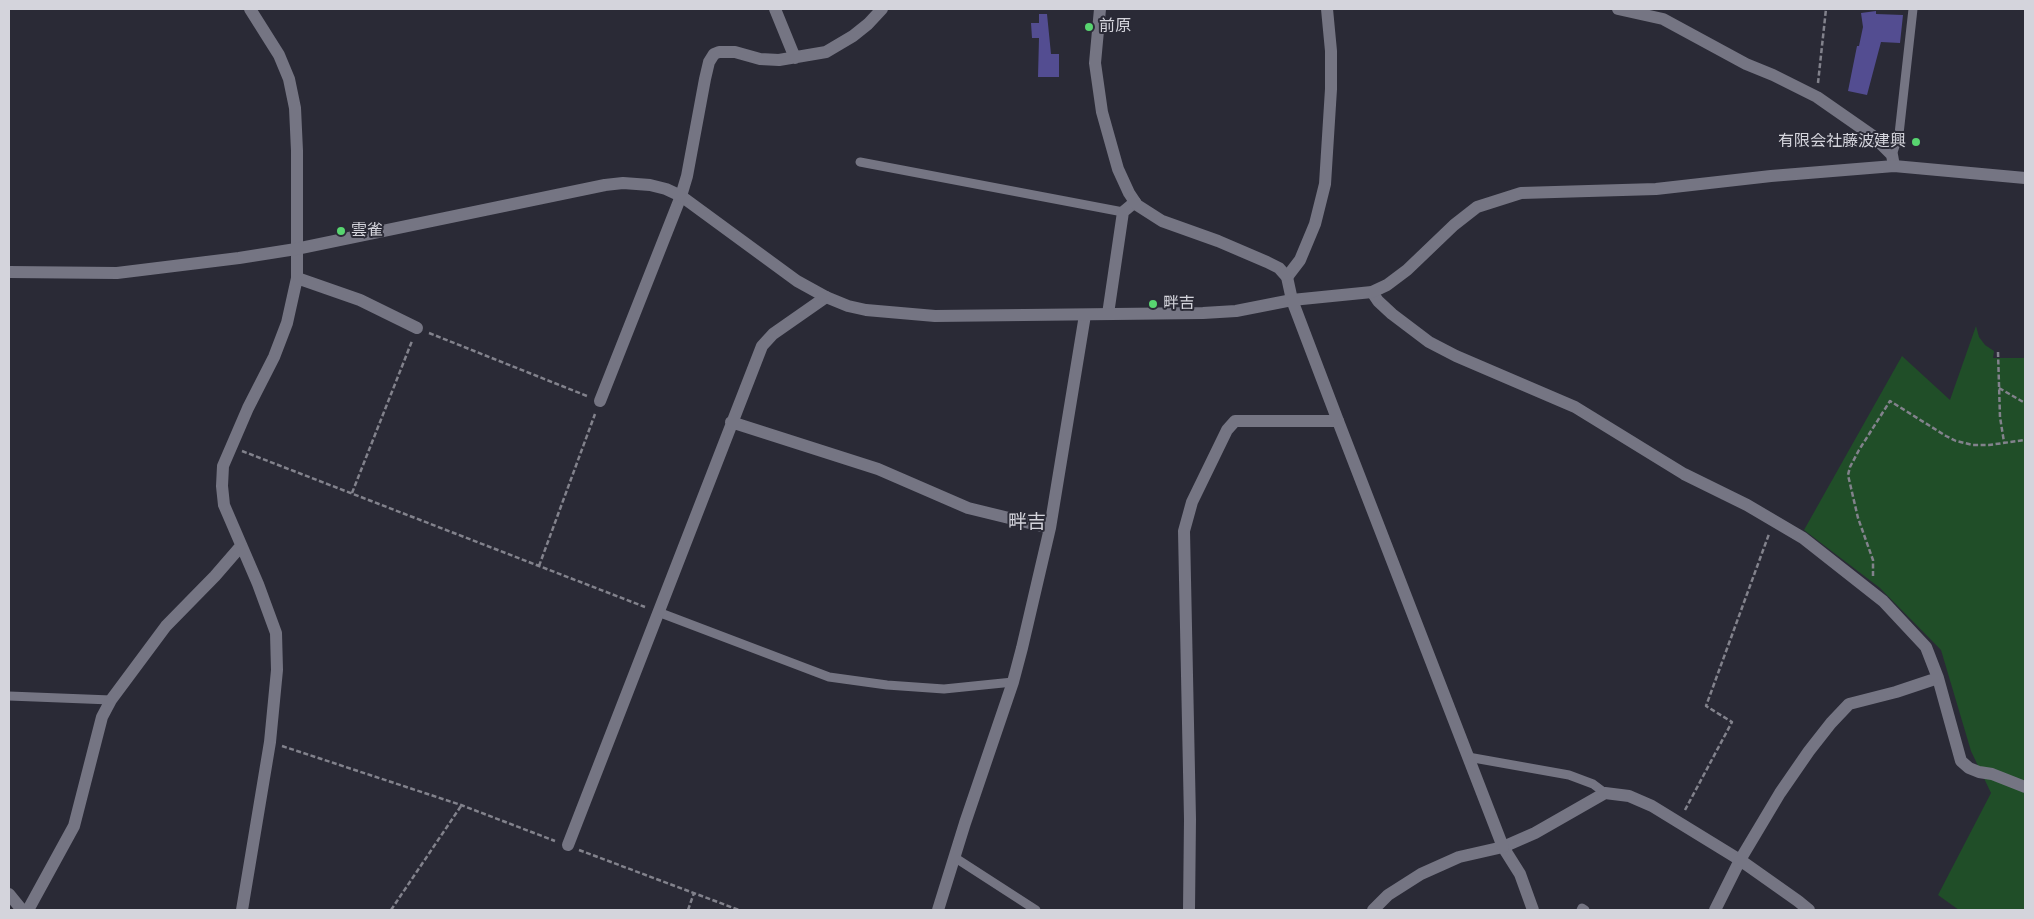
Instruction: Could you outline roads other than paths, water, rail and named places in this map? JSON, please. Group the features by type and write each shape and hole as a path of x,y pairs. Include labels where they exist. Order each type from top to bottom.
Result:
{"street":[{"path":"242,910 270,742 277,670 276,633 258,584 240,546 224,505 222,486 223,466 248,408 274,357 287,323 297,278 295,108 289,79 279,55 250,9"},
{"path":"775,9 795,58"},
{"path":"600,401 681,196 687,176 705,79 709,62 714,54 719,52 735,52 760,59 779,60 826,52 853,36 882,9"},
{"path":"1100,9 1095,63 1102,112 1118,169 1129,193 1138,205 1162,221 1218,241 1268,262 1279,268 1287,278 1292,300 1338,422 1468,757 1504,848 1520,874 1533,910"},
{"path":"1287,278 1300,260 1315,224 1325,184 1331,89 1331,51 1327,9"},
{"path":"1618,9 1631,10 1663,18 1746,64 1817,97 1873,136 1893,160"},
{"path":"9,272 117,273 175,267 296,249 605,185 623,183 650,185 666,189 681,196 797,281 826,297 848,306 907,315 1203,313 1236,311 1292,300 1372,292 1387,285 1407,270 1454,225 1477,208 1521,193 1656,189 1893,160 2025,178"},
{"path":"1108,314 1123,212 1135,202"},
{"path":"297,278 360,300 417,328"},
{"path":"1372,292 1378,301 1392,314 1428,342 1575,407 1684,474 1774,520 1803,538 1883,601 1926,647 1938,678 1961,761 1969,768 1992,774 2025,787"},
{"path":"568,845 762,346 773,334 826,297"},
{"path":"938,910 1013,682 1050,528 1085,315"},
{"path":"1189,910 1190,820 1184,531 1192,502 1227,430 1235,421 1338,422"},
{"path":"731,422 878,469 968,508 1050,528"},
{"path":"28,910 74,826 102,717 111,700 166,626 215,576 240,546"},
{"path":"1715,910 1740,860 1809,751 1849,704 1938,678"},
{"path":"1373,910 1388,895 1421,874 1459,857 1504,848 1536,834 1605,793 1629,796 1652,806 1740,860 1809,910"},
{"path":"9,894 22,910"}],"lane":[{"path":"1893,160 1899,134 1913,9"},
{"path":"860,162 1123,212"},
{"path":"658,612 829,677 887,685 944,689 1013,682"},
{"path":"9,696 111,700"},
{"path":"1468,757 1570,775 1593,784 1605,793"},
{"path":"954,857 1036,910"},
{"path":"1581,910 1582,908 1585,910"}],"place":[{"name":"前原","path":"1089,27"},
{"name":"有限会社藤波建興","path":"1916,142"},
{"name":"雲雀","path":"341,231"},
{"name":"畔吉","path":"1153,304"}],"district":[{"name":"畔吉","path":"1027,523"}]}
